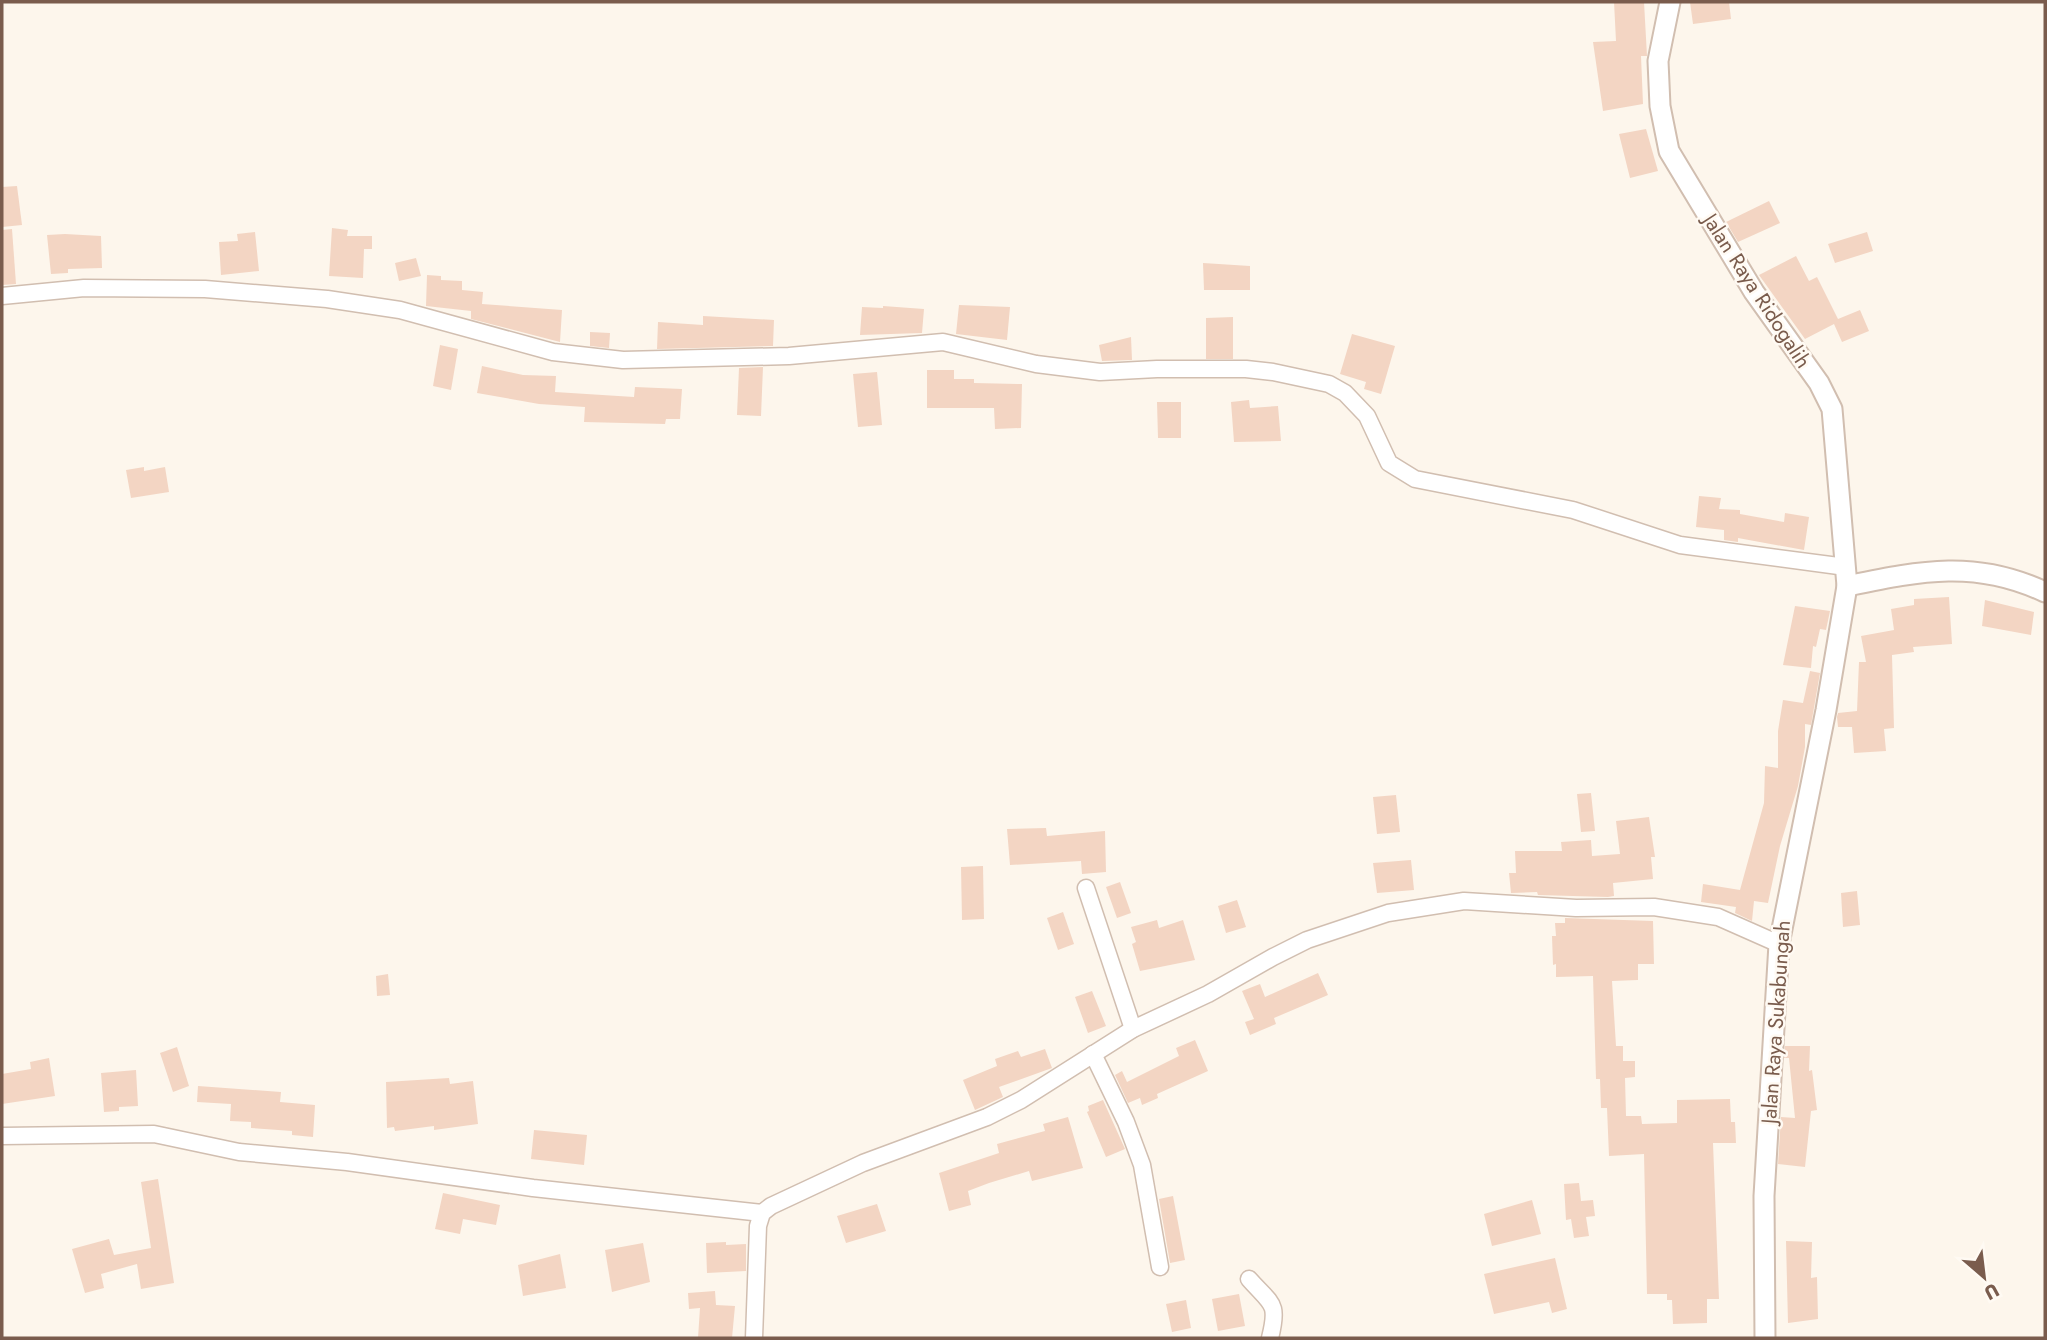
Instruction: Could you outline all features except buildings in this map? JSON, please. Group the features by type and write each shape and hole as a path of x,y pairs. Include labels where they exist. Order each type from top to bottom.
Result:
{"street":[{"name":"Jalan Raya Ridogalih","path":"1670,2 1658,61 1660,106 1669,151 1764,309 1819,383 1832,409 1847,577"},
{"path":"2,296 84,288 205,289 327,299 400,310 553,352 623,360 802,356 943,342 1037,364 1100,372 1195,369 1272,372 1329,384 1345,393 1367,416 1389,463 1415,479 1573,510 1658,540 1700,550 1847,577 1960,569 2022,581 2045,592"},
{"name":"Jalan Raya Sukabungah","path":"1765,1338 1764,1210 1779,944 1826,710 1847,577"},
{"path":"1086,888 1133,1029"},
{"path":"754,1338 758,1226 762,1213 780,1200 863,1163 987,1117 1021,1100 1133,1029 1208,994 1307,940 1388,913 1444,902 1576,908 1654,906 1689,910 1718,917 1779,944"},
{"path":"1093,1054 1126,1122 1142,1165 1160,1267"},
{"path":"2,1136 10,1139 154,1134 239,1152 346,1162 533,1188 762,1213"},
{"path":"1249,1279 1273,1304 1277,1312 1270,1338"}]}
